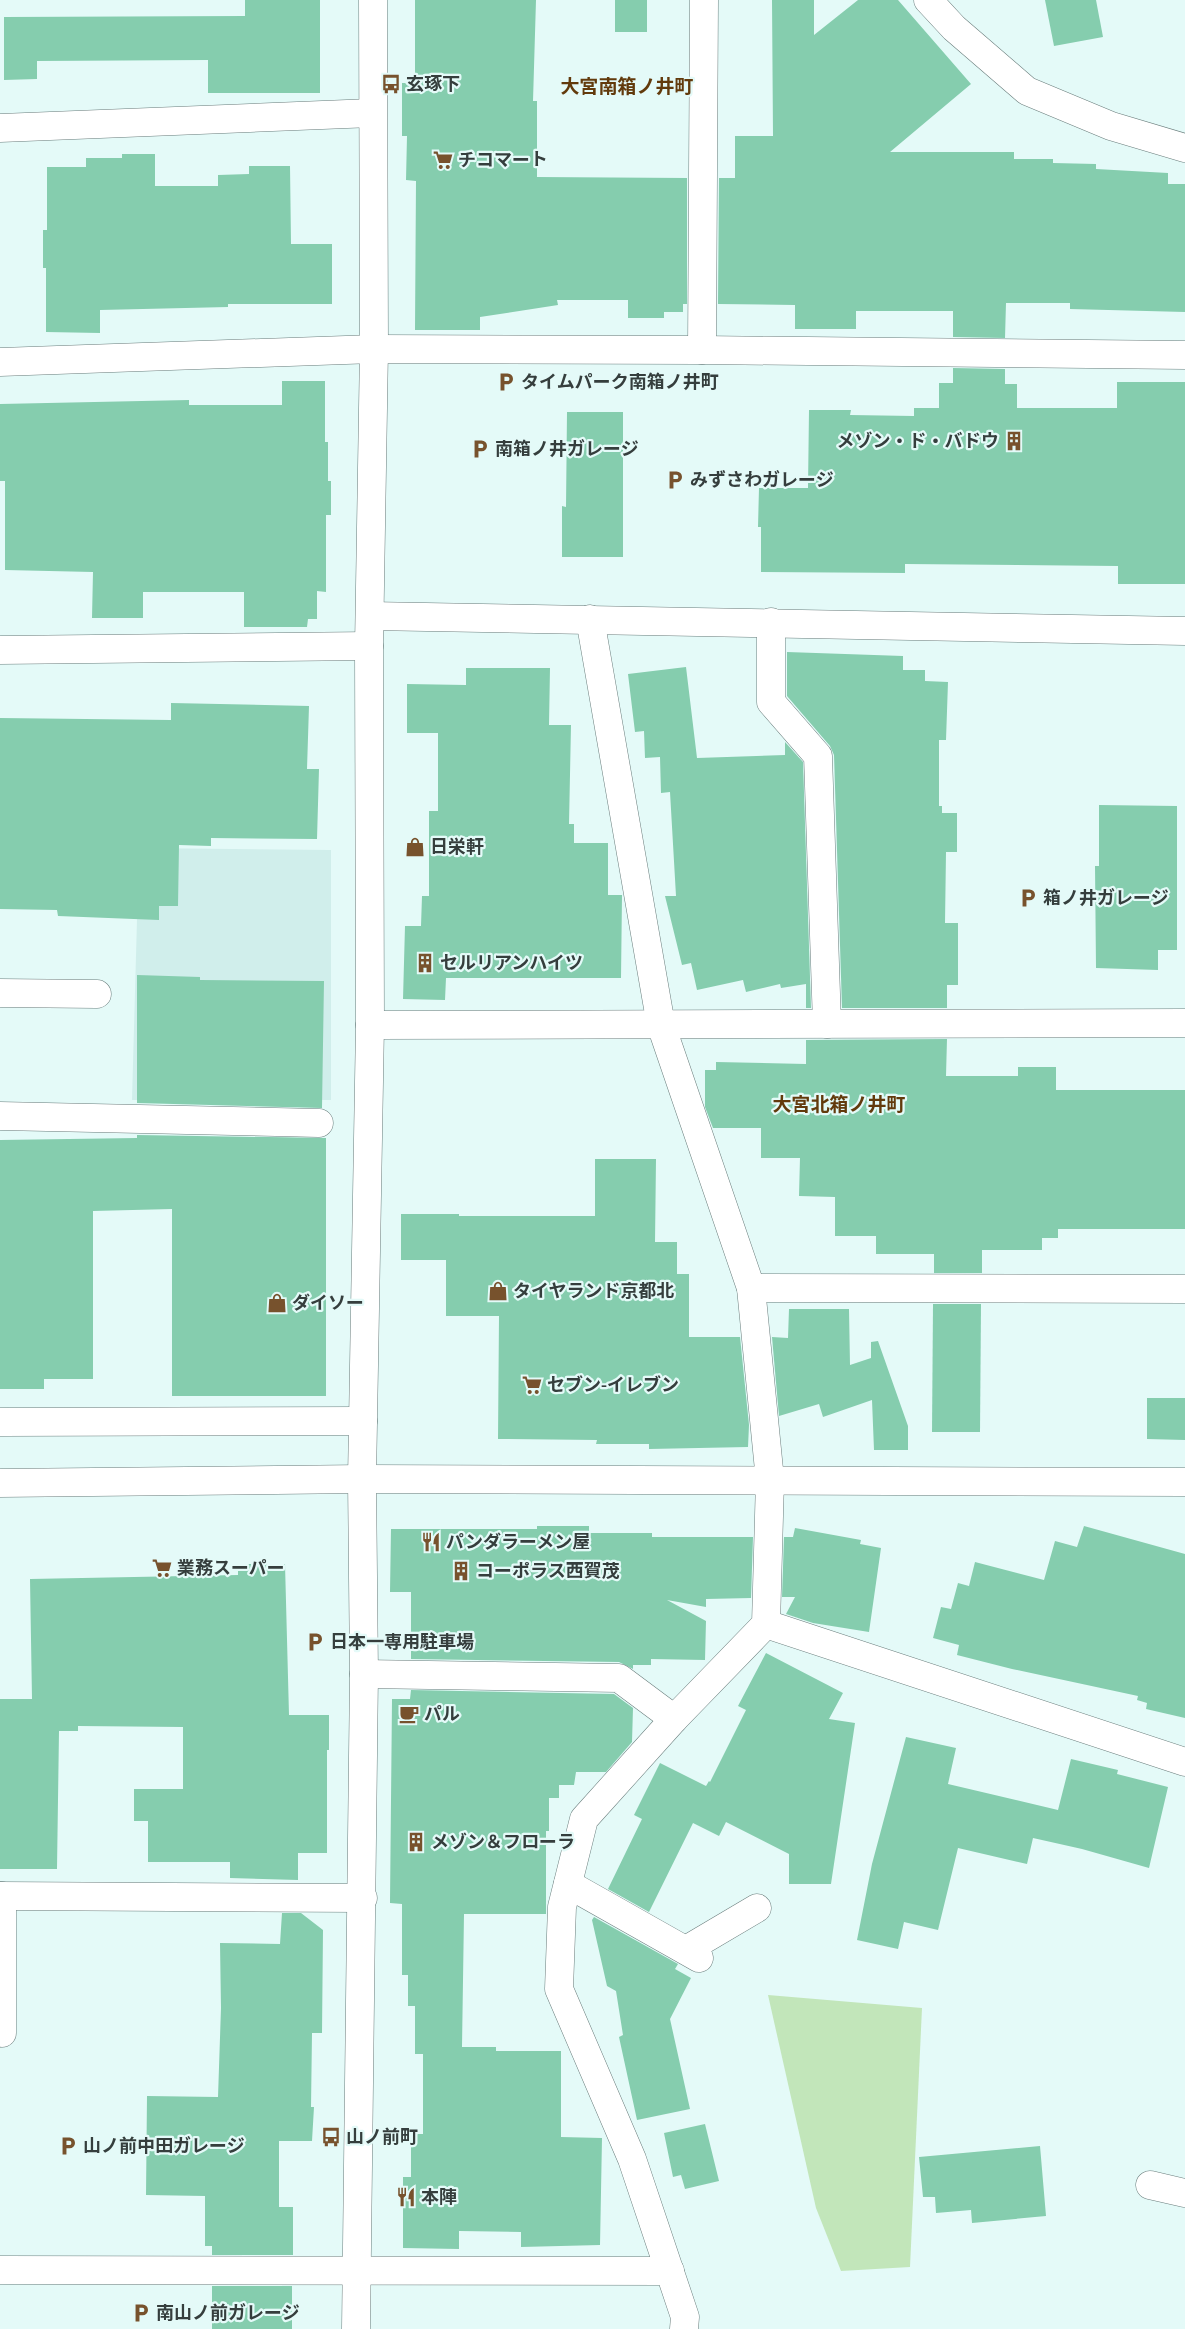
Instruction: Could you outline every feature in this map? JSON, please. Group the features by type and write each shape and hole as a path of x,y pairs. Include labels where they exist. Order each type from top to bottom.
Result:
{"street":[{"path":"356,2329 363,1898 364,1674 362,1479 370,1025 369,646 374,349 373,0"},
{"path":"702,350 704,0"},
{"path":"928,0 954,28 1027,91 1111,126 1185,148"},
{"path":"0,128 372,113"},
{"path":"0,362 374,349 702,350 1185,356"},
{"path":"370,616 1185,631"},
{"path":"590,619 661,1025 751,1288 770,1480 766,1624 674,1719 584,1819 562,1907 559,1988 632,2159 685,2317 684,2329"},
{"path":"772,622 772,702 818,756 827,1024"},
{"path":"0,650 369,646"},
{"path":"0,993 97,994"},
{"path":"370,1025 1185,1023"},
{"path":"0,1116 319,1123"},
{"path":"751,1288 1185,1289"},
{"path":"0,1422 363,1421"},
{"path":"0,1483 362,1479 1185,1482"},
{"path":"766,1624 1185,1762"},
{"path":"364,1674 618,1678 674,1719"},
{"path":"568,1884 692,1954 757,1908"},
{"path":"2,2033 1,1896 363,1898"},
{"path":"1150,2185 1185,2193"},
{"path":"0,2270 670,2271"}],"shaded area":[{"path":"139,848 331,850 331,1100 132,1100"}],"green space":[{"path":"768,1995 922,2008 910,2267 841,2271 816,2208"}],"building":[{"path":"245,0 320,0 320,93 208,93 208,60 37,61 37,79 4,80 4,17 245,16"},
{"path":"415,0 536,0 533,101 537,101 537,177 687,178 687,304 683,304 683,312 664,312 664,318 628,318 628,300 557,300 558,305 480,317 480,330 415,330 416,181 406,180 407,136 402,136 402,83 415,83"},
{"path":"615,0 647,0 647,32 615,32"},
{"path":"772,0 814,0 814,35 858,0 898,0 971,84 890,152 1014,152 1014,159 1053,159 1053,163 1096,164 1096,169 1168,173 1168,184 1185,184 1185,312 1070,309 1070,303 1006,303 1005,338 953,337 953,311 856,311 856,329 795,329 795,305 718,304 719,178 735,178 735,136 773,136"},
{"path":"1045,0 1096,0 1103,37 1054,46"},
{"path":"122,154 155,154 155,186 218,186 218,175 249,174 249,166 290,166 291,244 332,244 332,304 228,304 228,307 100,310 100,333 46,332 46,268 43,268 43,230 47,230 47,167 86,167 86,158 122,158"},
{"path":"953,368 1005,369 1005,384 1017,384 1017,408 1117,408 1117,382 1185,382 1185,584 1118,584 1118,566 905,564 905,573 761,572 761,527 758,527 759,488 808,488 809,410 851,410 850,415 914,416 914,408 939,408 939,383 953,383"},
{"path":"282,381 325,381 325,442 328,442 328,481 331,481 331,515 326,515 326,592 317,591 317,619 308,619 307,627 244,627 244,592 143,592 143,618 92,618 93,572 5,570 5,481 0,481 0,404 189,400 189,405 282,405"},
{"path":"567,412 623,412 623,557 562,557 562,506 566,507"},
{"path":"787,652 903,656 903,670 925,670 925,681 948,682 946,740 939,740 939,806 942,806 942,813 957,813 957,852 946,852 945,923 958,923 958,985 947,985 947,1008 842,1008 834,755 830,746 787,696"},
{"path":"686,667 697,758 785,755 785,742 803,762 811,1008 806,1008 806,984 781,988 780,984 746,992 743,980 697,990 691,963 682,965 665,896 676,896 670,792 661,793 660,757 645,758 644,731 635,732 628,674"},
{"path":"466,668 550,668 549,725 571,725 569,824 574,824 574,843 608,843 608,895 622,895 621,978 446,978 445,1000 403,999 405,926 421,926 422,896 429,896 429,811 438,811 438,733 407,733 407,684 466,685"},
{"path":"171,703 309,706 307,769 319,769 317,839 211,838 211,846 179,845 178,906 159,906 159,920 58,916 57,910 0,909 0,718 171,720"},
{"path":"1099,805 1177,806 1177,950 1158,950 1158,970 1096,968 1095,866 1099,866"},
{"path":"137,975 200,977 200,980 324,981 322,1108 137,1103"},
{"path":"947,1039 946,1076 1018,1076 1018,1067 1056,1067 1056,1090 1185,1090 1185,1229 1058,1229 1058,1238 1042,1238 1042,1250 982,1250 982,1273 934,1273 934,1254 876,1254 876,1236 835,1236 835,1197 799,1196 800,1158 761,1158 761,1128 713,1128 705,1107 705,1070 716,1070 716,1062 806,1064 806,1040"},
{"path":"137,1135 326,1138 326,1396 172,1396 172,1209 93,1211 93,1379 44,1379 44,1389 0,1389 0,1140 137,1138"},
{"path":"595,1159 656,1159 655,1242 677,1242 677,1274 689,1274 689,1337 740,1337 749,1425 748,1447 649,1449 649,1444 596,1444 597,1440 498,1439 499,1316 446,1316 446,1260 401,1260 401,1214 595,1216"},
{"path":"933,1304 981,1304 980,1432 932,1432"},
{"path":"789,1309 849,1309 850,1365 871,1358 871,1342 878,1341 908,1426 908,1450 874,1450 872,1400 823,1417 819,1404 779,1416 772,1337 788,1338"},
{"path":"1147,1398 1185,1398 1185,1440 1147,1439"},
{"path":"537,1526 589,1526 589,1533 652,1533 652,1537 753,1537 751,1598 706,1599 706,1607 667,1600 706,1621 705,1660 651,1659 651,1665 633,1665 633,1669 619,1662 411,1659 411,1592 390,1592 391,1529 537,1529"},
{"path":"1084,1526 1185,1554 1185,1718 1146,1709 1147,1703 1137,1700 1138,1696 1012,1669 957,1655 959,1645 933,1638 941,1607 951,1609 958,1583 969,1586 975,1562 1044,1580 1055,1541 1077,1547"},
{"path":"795,1528 861,1540 860,1544 881,1548 869,1632 813,1623 786,1614 795,1597 782,1597 784,1537 793,1537"},
{"path":"238,1564 285,1564 289,1715 329,1715 327,1853 298,1853 298,1880 230,1878 230,1862 148,1862 148,1821 134,1821 134,1789 183,1789 183,1727 78,1726 78,1731 59,1731 57,1869 0,1869 0,1699 32,1699 30,1579 238,1575"},
{"path":"766,1653 843,1693 829,1719 855,1723 831,1884 789,1884 789,1854 726,1822 719,1836 693,1823 649,1912 608,1889 642,1819 634,1815 660,1763 706,1786 710,1782 746,1710 738,1706"},
{"path":"411,1690 614,1694 633,1708 632,1742 606,1772 576,1772 574,1785 559,1785 559,1798 549,1798 549,1831 546,1831 546,1914 464,1914 462,2047 496,2047 496,2051 561,2051 561,2137 602,2138 600,2245 521,2247 521,2232 459,2231 459,2249 403,2248 403,2177 411,2177 411,2134 423,2134 423,2054 415,2054 415,2006 408,2006 408,1975 402,1975 402,1904 390,1903 392,1699 410,1699"},
{"path":"906,1737 956,1748 948,1784 1058,1810 1071,1759 1118,1770 1117,1774 1168,1787 1149,1868 1082,1849 1033,1838 1027,1864 958,1848 938,1930 904,1922 898,1949 857,1940 872,1864"},
{"path":"282,1913 301,1913 323,1930 322,2033 312,2033 311,2107 314,2107 312,2141 279,2141 279,2207 293,2207 293,2255 212,2255 212,2246 205,2246 205,2196 146,2195 147,2096 218,2097 221,2008 220,1943 280,1944"},
{"path":"594,1917 678,1964 675,1969 691,1978 670,2019 690,2109 637,2120 619,2037 623,2035 616,1991 607,1986 592,1920"},
{"path":"705,2124 719,2181 685,2189 681,2175 673,2177 664,2133"},
{"path":"1040,2146 1046,2216 972,2223 971,2210 936,2213 935,2197 923,2197 919,2157"},
{"path":"212,2286 292,2286 292,2329 212,2329"}],"place":[{"name":"玄琢下","path":"391,84"},
{"name":"チコマート","path":"443,160"},
{"name":"タイムパーク南箱ノ井町","path":"506,382"},
{"name":"メゾン・ド・バドウ","path":"1014,441"},
{"name":"南箱ノ井ガレージ","path":"480,449"},
{"name":"みずさわガレージ","path":"675,480"},
{"name":"日栄軒","path":"415,847"},
{"name":"箱ノ井ガレージ","path":"1028,898"},
{"name":"セルリアンハイツ","path":"425,963"},
{"name":"タイヤランド京都北","path":"498,1291"},
{"name":"ダイソー","path":"277,1303"},
{"name":"セブン-イレブン","path":"532,1385"},
{"name":"パンダラーメン屋","path":"431,1542"},
{"name":"業務スーパー","path":"162,1568"},
{"name":"コーポラス西賀茂","path":"461,1571"},
{"name":"日本一専用駐車場","path":"315,1642"},
{"name":"パル","path":"409,1714"},
{"name":"メゾン＆フローラ","path":"416,1842"},
{"name":"山ノ前町","path":"331,2137"},
{"name":"山ノ前中田ガレージ","path":"68,2146"},
{"name":"本陣","path":"406,2197"},
{"name":"南山ノ前ガレージ","path":"141,2313"}],"district":[{"name":"大宮南箱ノ井町","path":"627,86"},
{"name":"大宮北箱ノ井町","path":"839,1104"}]}
